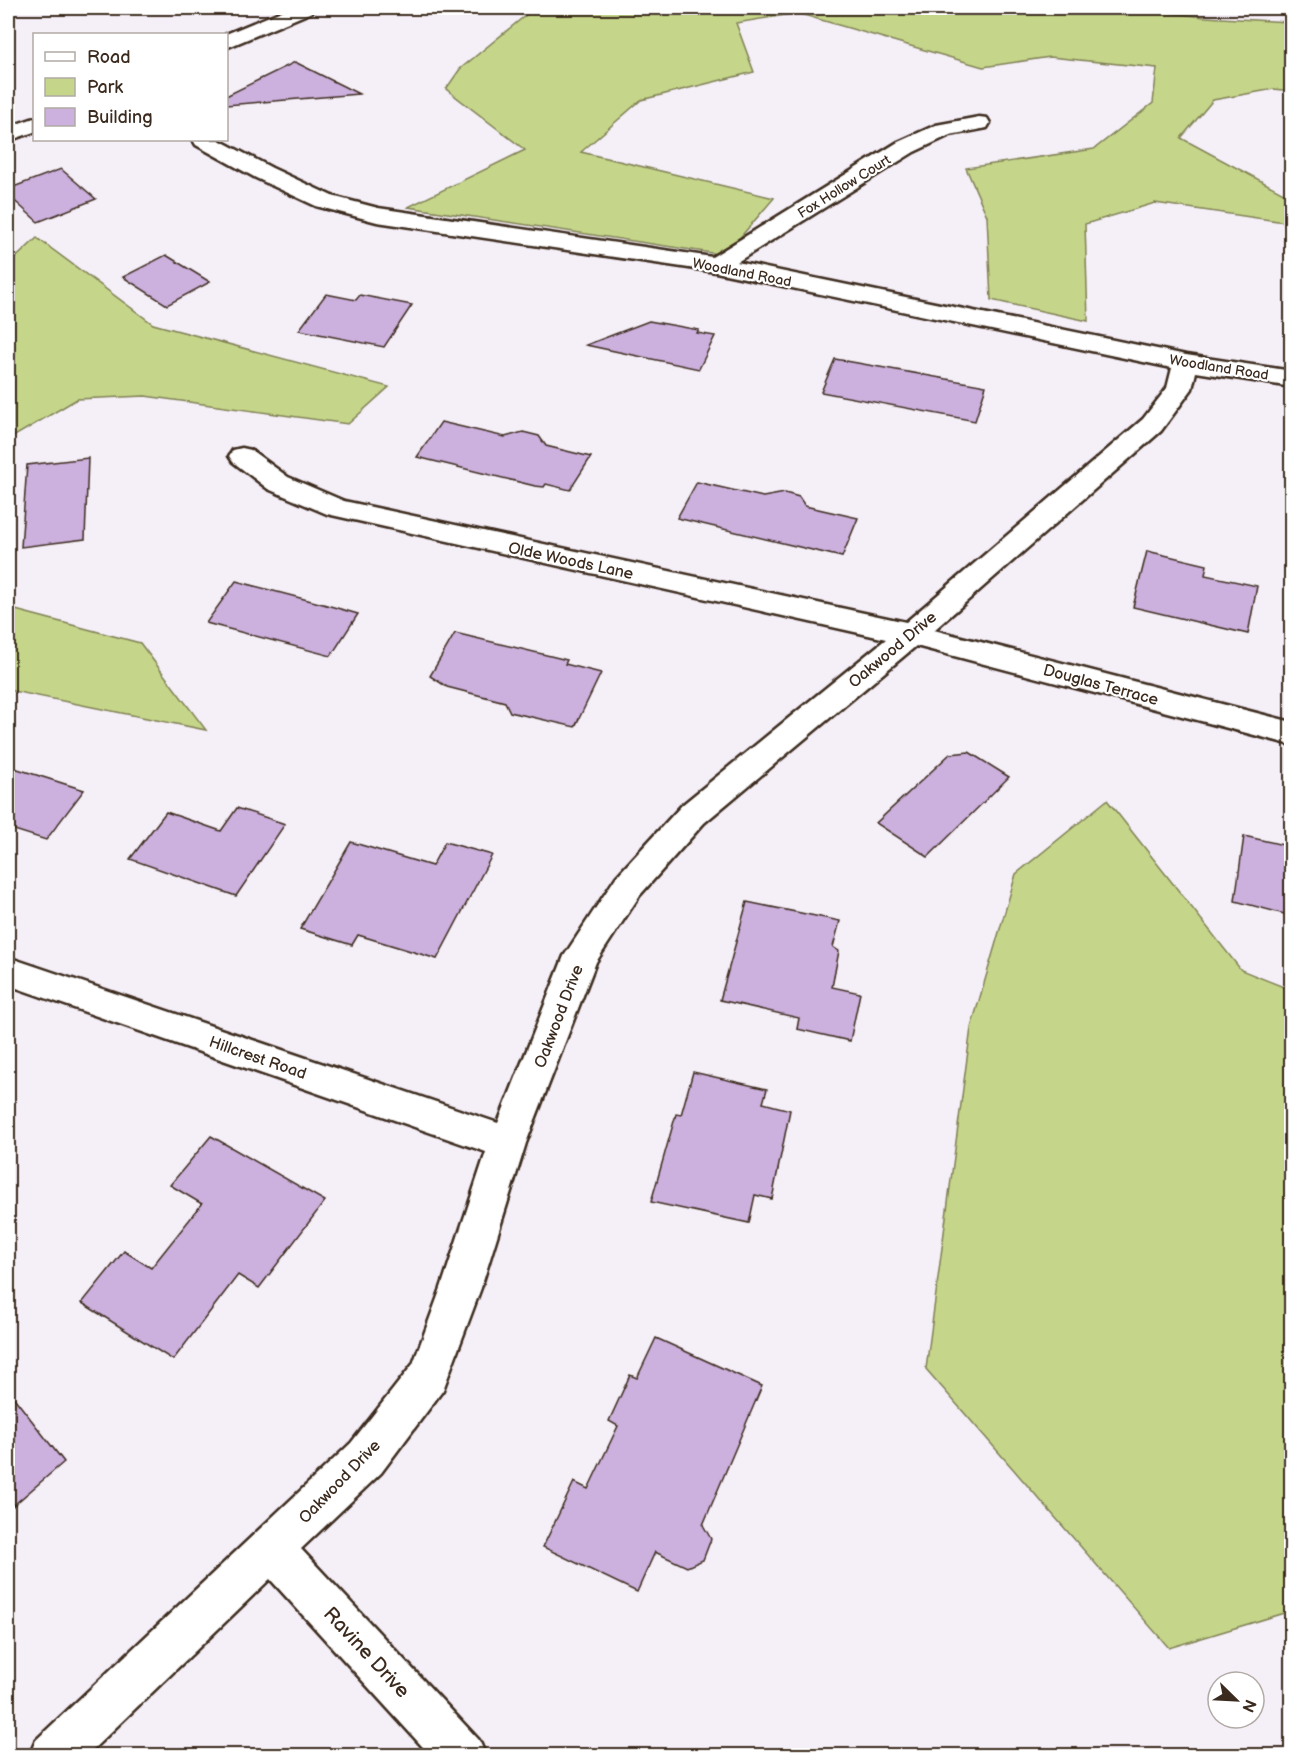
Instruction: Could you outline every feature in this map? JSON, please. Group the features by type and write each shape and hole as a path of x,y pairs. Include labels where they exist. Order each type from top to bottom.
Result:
{"street":[{"path":"228,41 305,8"},
{"name":"Fox Hollow Court","path":"716,266 906,147 944,130 980,123"},
{"path":"8,135 33,124"},
{"name":"Woodland Road","path":"206,141 264,173 324,201 377,215 716,266 1186,363 1292,379"},
{"name":"Oakwood Drive","path":"52,1755 366,1458 429,1376 461,1288 508,1143 581,956 628,886 693,814 911,634 1152,425 1179,389 1186,363"},
{"name":"Olde Woods Lane","path":"242,456 278,483 337,508 911,634"},
{"name":"Douglas Terrace","path":"911,634 1292,734"},
{"name":"Hillcrest Road","path":"8,971 508,1143"},
{"name":"Ravine Drive","path":"271,1549 463,1755"}],"green space":[{"path":"525,8 1127,8 1205,17 1288,22 1291,24 1291,91 1274,89 1213,100 1181,138 1291,197 1291,223 1155,203 1085,224 1088,321 991,300 987,216 966,168 1094,149 1153,103 1157,68 1050,57 983,67 797,13 736,23 754,72 641,100 581,152 774,198 725,255 408,207 525,150 446,89 460,69 532,10"},
{"path":"37,238 153,324 389,387 348,424 145,396 77,399 8,440 8,265"},
{"path":"8,608 140,643 206,730 8,690"},
{"path":"1107,800 1241,970 1291,990 1291,1611 1169,1648 926,1369 971,1028 1016,874"}],"building":[{"path":"295,62 359,94 228,105 228,95"},
{"path":"61,169 96,199 38,222 8,195 8,189"},
{"path":"166,255 210,282 167,305 123,277"},
{"path":"326,294 356,300 360,295 412,305 384,347 299,330"},
{"path":"649,321 699,330 697,333 715,336 699,369 586,345"},
{"path":"835,359 986,386 975,421 821,392"},
{"path":"441,422 505,437 523,432 539,436 546,446 591,457 570,490 546,484 544,487 535,486 417,457"},
{"path":"88,458 85,539 21,547 27,465"},
{"path":"697,482 763,497 785,493 799,497 805,506 858,518 842,557 677,518"},
{"path":"1147,551 1207,565 1205,575 1257,586 1248,634 1133,607"},
{"path":"236,581 358,614 331,656 206,623"},
{"path":"455,633 567,660 565,664 601,673 575,727 510,712 505,702 447,687 430,676"},
{"path":"969,752 1009,777 928,857 876,823 950,754"},
{"path":"8,766 84,790 46,840 8,828"},
{"path":"237,808 285,824 236,896 130,859 166,812 221,831"},
{"path":"1244,836 1292,847 1292,916 1235,901"},
{"path":"351,842 432,866 445,842 492,855 437,959 358,935 352,945 300,929"},
{"path":"747,902 840,921 833,947 839,951 832,987 860,993 850,1041 797,1029 799,1018 720,1000"},
{"path":"693,1072 767,1089 763,1103 790,1110 772,1199 755,1195 749,1223 651,1202 676,1114 681,1115"},
{"path":"211,1136 325,1201 259,1288 238,1275 173,1360 82,1303 124,1251 151,1268 202,1204 170,1185"},
{"path":"656,1338 762,1386 703,1525 711,1539 703,1560 687,1567 655,1552 637,1592 543,1547 574,1482 588,1489 618,1426 609,1421 630,1375 637,1378"},
{"path":"8,1390 64,1462 8,1510"}]}
